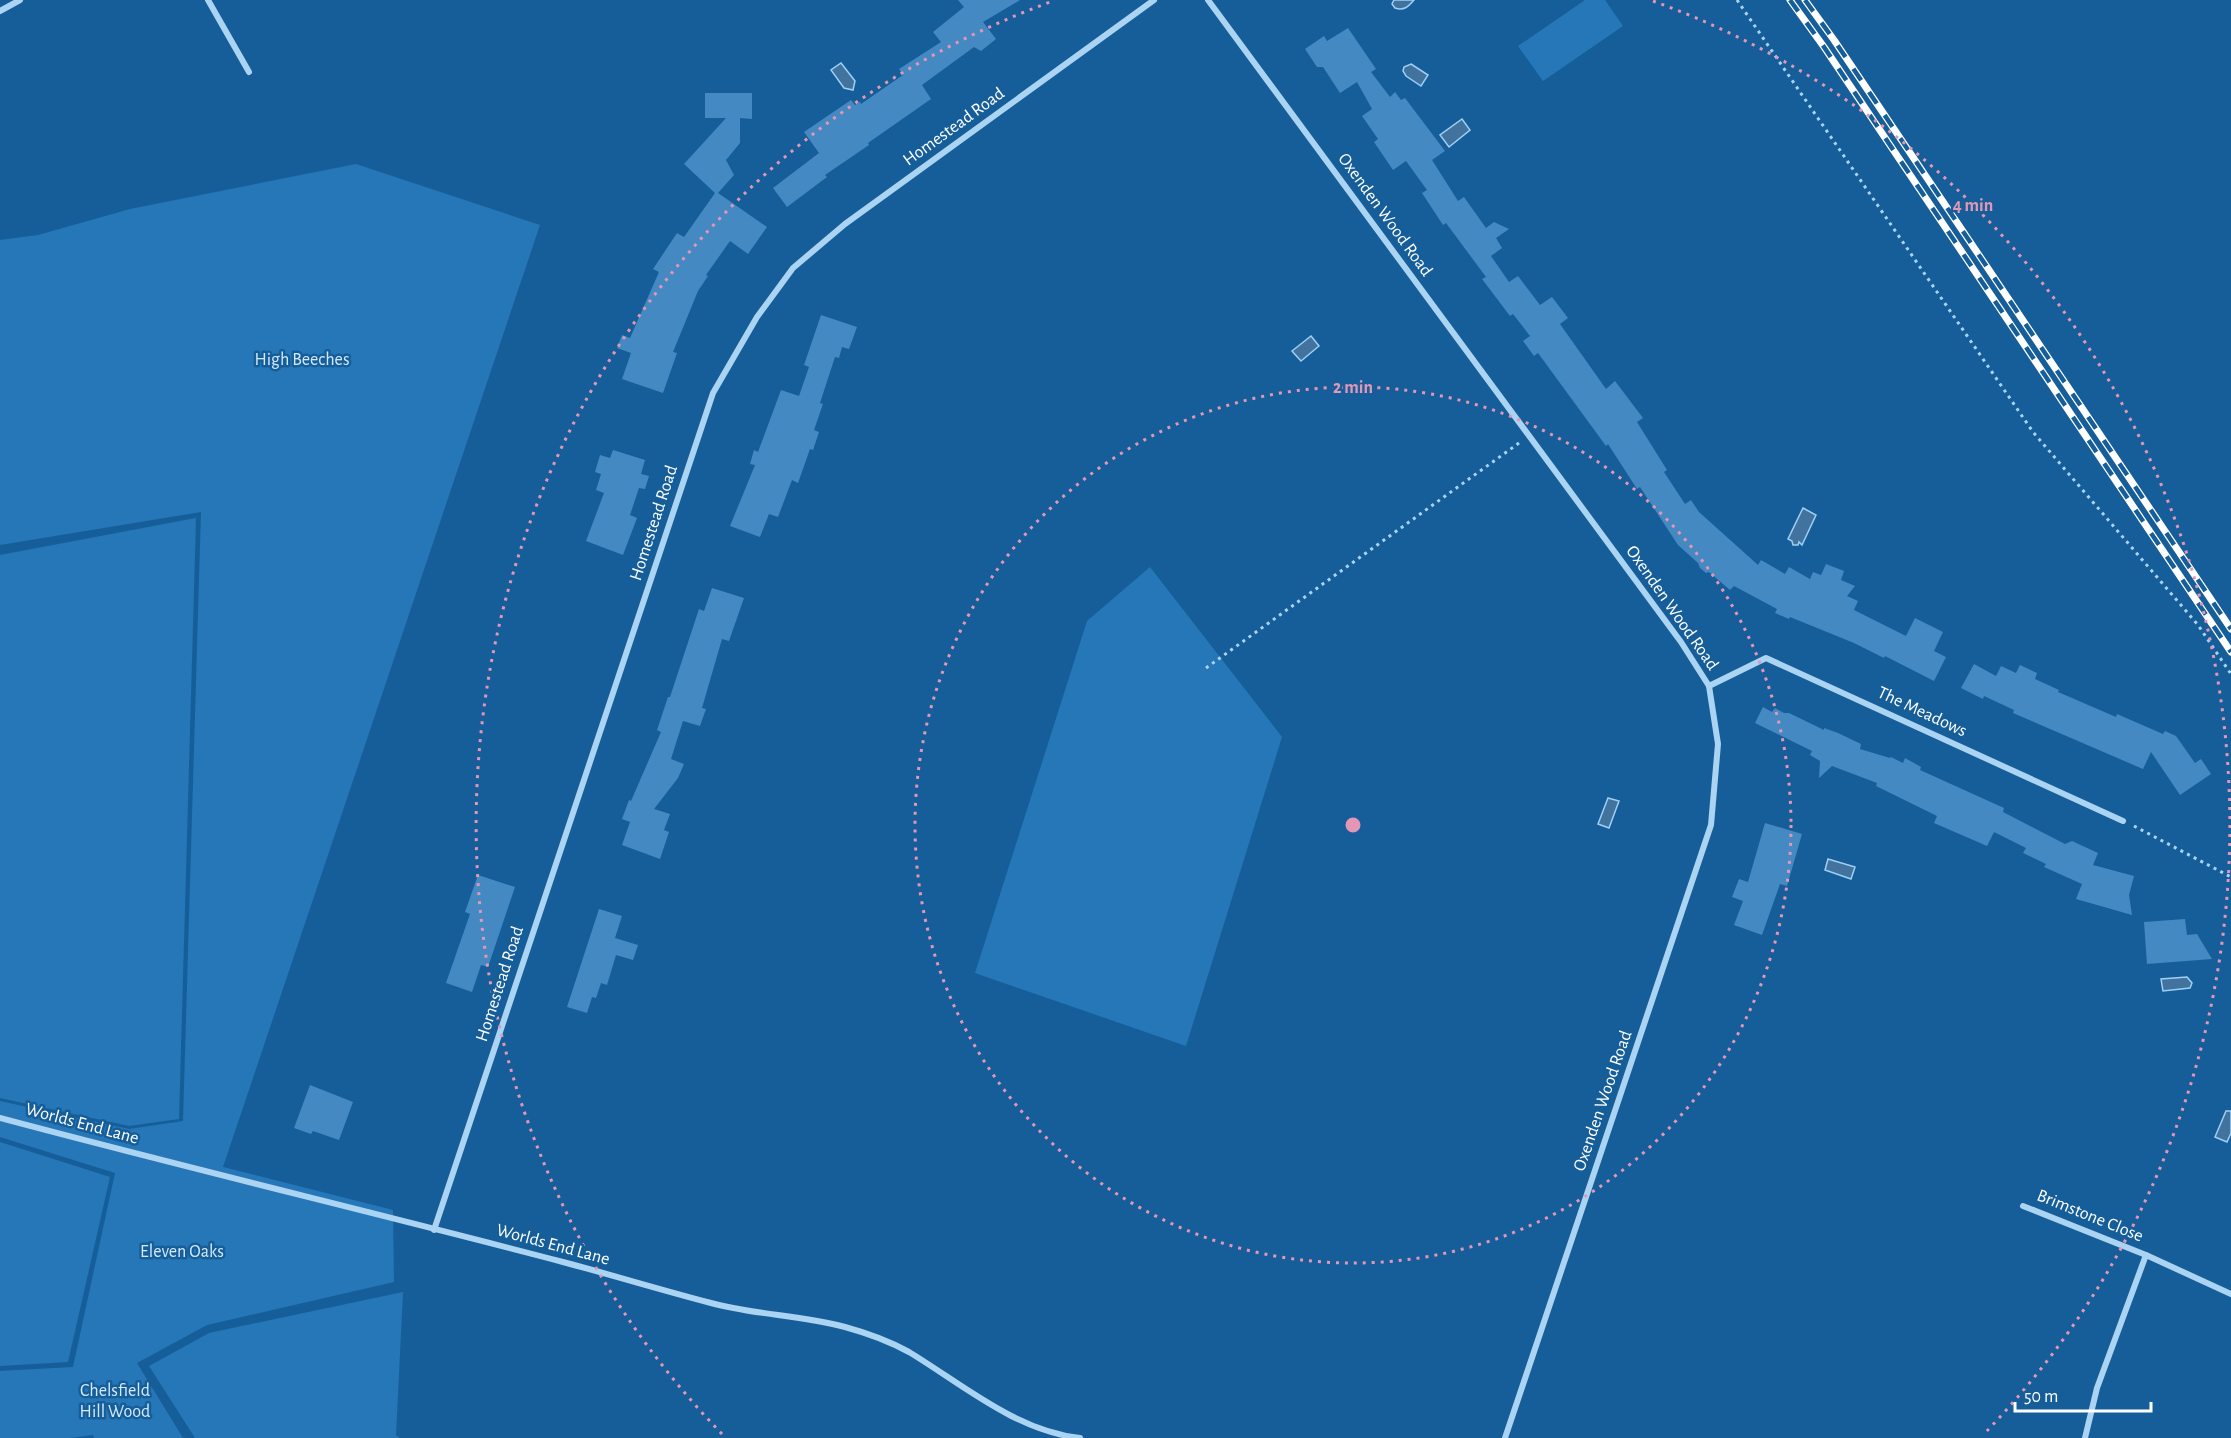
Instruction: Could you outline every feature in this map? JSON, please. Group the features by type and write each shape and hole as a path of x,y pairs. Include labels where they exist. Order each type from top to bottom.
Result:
{"street":[{"path":"0,11 20,0"},
{"path":"208,0 249,72"},
{"name":"Homestead Road","path":"434,1230 713,393 757,317 793,268 845,224 1154,0"},
{"name":"Oxenden Wood Road","path":"1208,0 1681,642 1709,686 1718,744 1711,825 1505,1438"},
{"name":"The Meadows","path":"1709,686 1766,658 2123,821"},
{"name":"Worlds End Lane","path":"0,1118 563,1262 715,1305 801,1317 845,1327 885,1340 907,1351 981,1398 1018,1418 1048,1431 1080,1438"},
{"name":"Brimstone Close","path":"2023,1206 2146,1255 2231,1294"},
{"name":"Brimstone Close","path":"2085,1438 2097,1388 2146,1255"}],"path":[{"path":"1737,0 2033,432 2198,625 2231,674"},
{"path":"1206,668 1528,435"},
{"path":"2123,821 2231,877"}],"green space":[{"path":"1585,0 1605,0 1623,26 1543,81 1518,46"},
{"name":"High Beeches","path":"356,164 540,225 223,1167 393,1210 394,1282 207,1325 137,1363 183,1438 94,1438 93,1435 70,1438 0,1438 0,1371 73,1367 115,1173 0,1137 0,1101 129,1129 183,1121 201,512 0,545 0,240 38,235 130,209"},
{"path":"196,518 179,1119 129,1126 0,1098 0,555"},
{"path":"1150,567 1282,737 1186,1046 975,973 1087,621"},
{"path":"0,1142 110,1177 68,1362 0,1366"},
{"path":"403,1292 396,1435 400,1438 195,1438 149,1366 209,1333"}],"shaded area":[{"path":"1394,0 1414,0 1401,9 1395,8 1392,4"},
{"path":"841,63 855,81 853,90 844,88 831,70"},
{"path":"1411,64 1428,75 1421,86 1406,76 1403,71 1404,67"},
{"path":"1462,119 1470,130 1449,147 1440,135"},
{"path":"1311,336 1319,346 1301,361 1292,351"},
{"path":"1803,508 1816,515 1802,545 1799,542 1798,545 1793,545 1788,539"},
{"path":"1608,798 1619,801 1609,828 1598,824"},
{"path":"1828,859 1855,867 1851,879 1825,870"},
{"path":"2187,977 2192,983 2190,988 2163,991 2161,979"},
{"path":"2226,1111 2231,1111 2231,1133 2227,1142 2215,1137"}],"building":[{"path":"958,0 1020,0 983,22 996,39 981,51 974,47 922,85 931,99 825,175 827,177 787,207 773,188 819,153 804,132 851,100 855,105 860,102 861,104 903,75 899,69 941,42 933,32 964,7"},
{"path":"1348,28 1376,69 1371,72 1390,97 1395,92 1401,100 1405,98 1445,151 1432,160 1458,201 1464,197 1486,228 1494,222 1509,229 1496,238 1502,248 1491,256 1509,282 1518,276 1540,305 1552,297 1568,318 1560,324 1606,389 1615,381 1643,418 1637,422 1667,470 1664,472 1685,504 1691,500 1699,512 1758,565 1761,560 1785,574 1789,567 1810,579 1813,572 1821,575 1826,564 1844,571 1841,580 1855,586 1847,596 1858,601 1854,610 1906,636 1915,618 1943,632 1934,651 1946,657 1934,681 1885,656 1884,658 1854,643 1775,613 1777,609 1734,586 1730,590 1709,572 1706,573 1700,568 1698,563 1678,545 1640,487 1637,489 1608,444 1606,446 1538,353 1534,356 1523,341 1530,336 1513,314 1510,316 1482,279 1486,277 1446,223 1443,225 1422,193 1427,190 1406,161 1393,170 1374,142 1378,139 1362,116 1372,109 1357,82 1340,93 1323,67 1317,67 1305,49 1324,36 1327,41"},
{"path":"705,93 752,93 752,119 740,118 740,143 726,160 734,175 718,193 767,227 748,254 730,241 706,275 708,276 698,291 673,352 677,353 663,393 622,379 631,353 617,348 622,335 630,338 659,272 653,269 677,233 684,237 715,193 684,164 726,118 705,118"},
{"path":"821,315 857,327 849,349 842,347 839,358 835,357 814,430 819,432 813,450 810,449 798,483 792,480 778,517 769,514 760,537 730,526 755,465 750,464 754,450 758,452 781,390 799,396 809,367 804,365"},
{"path":"613,450 645,460 641,474 649,476 645,489 639,488 630,515 637,518 623,555 586,541 604,493 596,490 601,474 595,472 600,455 610,458"},
{"path":"712,588 744,598 729,641 722,639 702,708 706,709 700,726 683,721 671,759 684,764 678,778 654,809 670,814 664,830 669,832 660,859 622,845 630,822 622,819 661,732 657,730 699,609 704,611"},
{"path":"1974,664 1996,676 2001,666 2016,673 2020,665 2037,673 2035,679 2059,690 2058,692 2116,717 2117,714 2163,734 2165,731 2176,736 2195,763 2201,759 2211,774 2180,795 2151,752 2143,769 2013,713 2014,710 1984,696 1983,699 1961,688"},
{"path":"1763,707 1772,712 1775,708 1824,730 1824,728 1838,733 1861,744 1860,749 1891,757 1903,763 1905,758 1921,767 1920,770 2004,808 2003,812 2065,844 2072,841 2098,853 2093,865 2134,876 2129,895 2132,915 2076,899 2082,884 2044,867 2046,864 2023,853 2026,848 1994,832 1987,846 1934,823 1937,816 1876,786 1877,783 1832,766 1819,778 1820,761 1810,755 1812,751 1755,723"},
{"path":"1765,823 1802,834 1787,886 1780,884 1762,935 1734,925 1743,901 1732,897 1739,879 1748,882"},
{"path":"478,875 515,887 488,967 481,965 472,992 446,983 470,914 465,912"},
{"path":"599,909 622,916 615,938 638,945 633,960 616,955 607,985 601,983 596,998 592,997 587,1013 567,1007"},
{"path":"2185,919 2187,935 2197,934 2212,959 2147,964 2144,922"},
{"path":"310,1085 353,1102 339,1140 313,1131 311,1134 294,1128"}],"railway":[{"path":"1790,0 1824,47 2231,652"},
{"path":"1805,0 2231,629"}],"park label":[{"name":"Eleven Oaks","path":"182,1252"},
{"name":"Chelsfield Hill Wood","path":"115,1401"}]}
